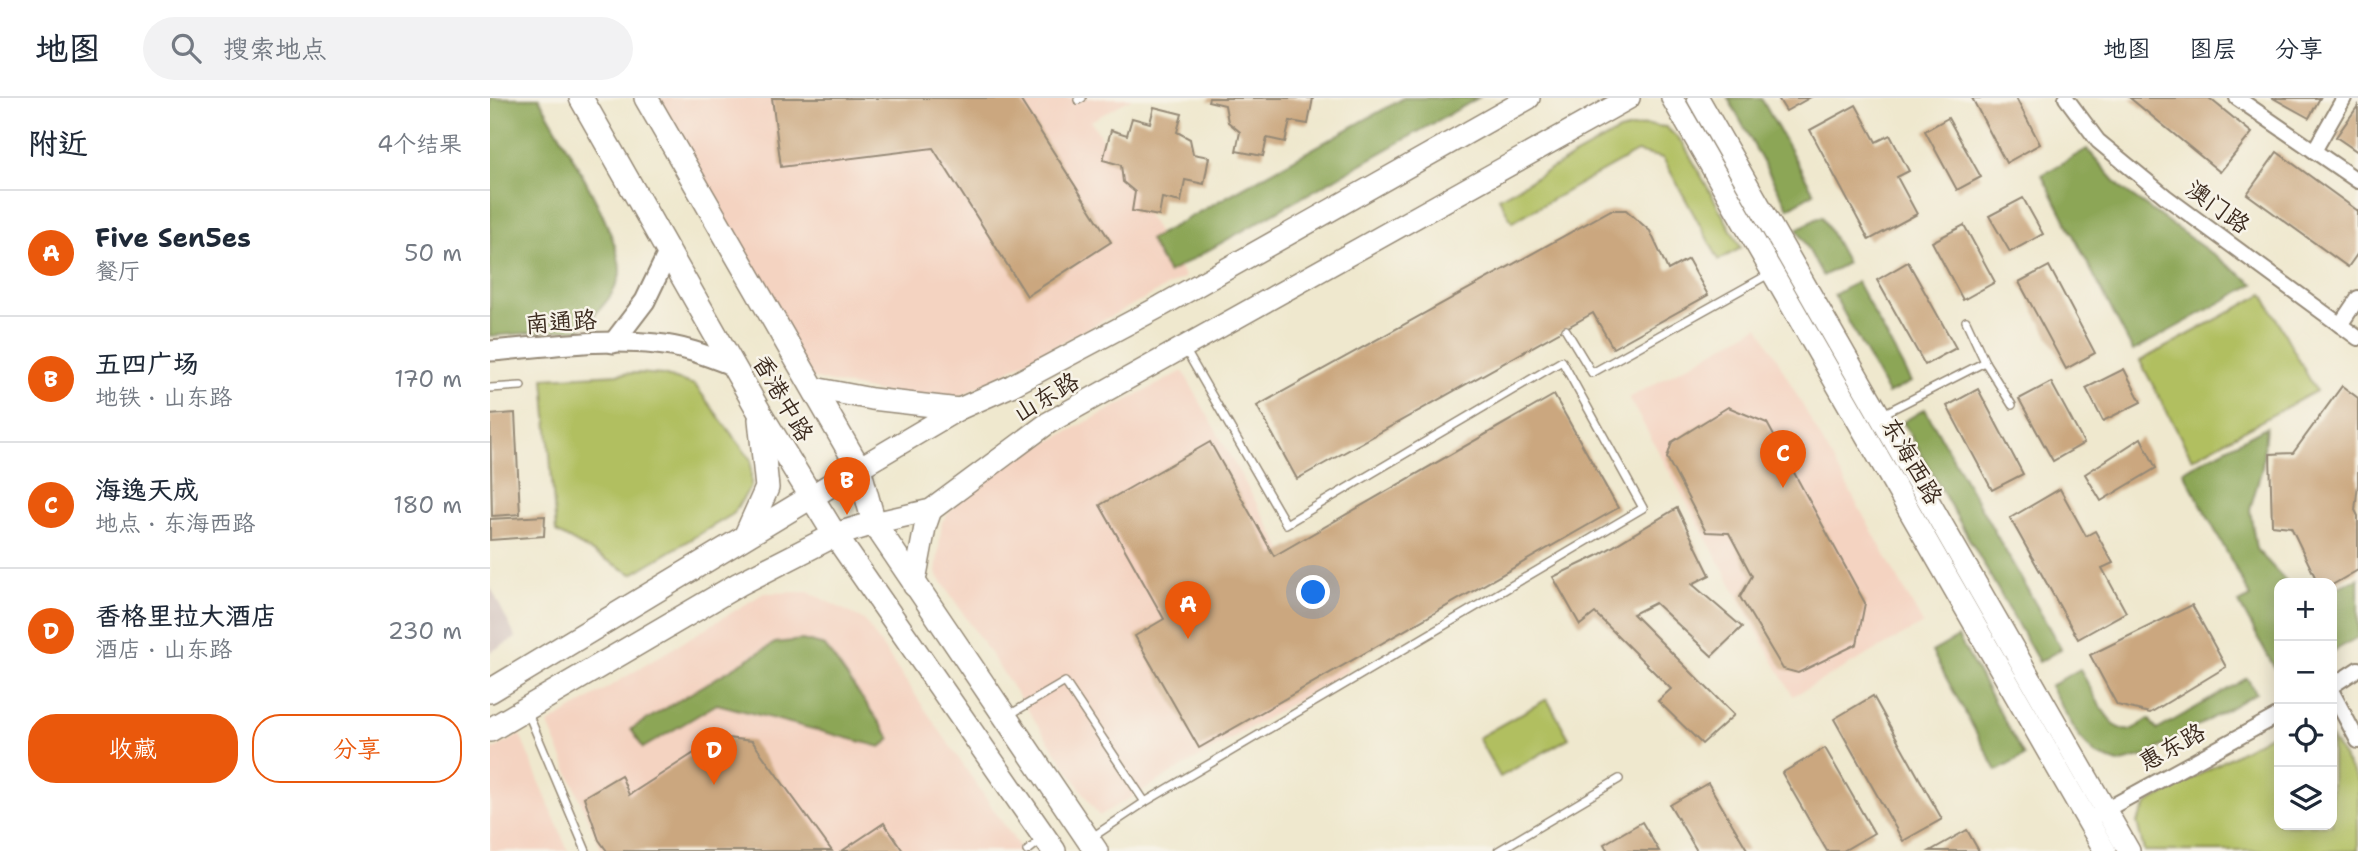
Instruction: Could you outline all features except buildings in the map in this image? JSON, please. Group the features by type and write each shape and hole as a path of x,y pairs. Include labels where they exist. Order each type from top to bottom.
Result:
{"main road":[{"name":"香港中路","path":"582,98 760,413 812,498 1042,847"},
{"name":"香港中路","path":"646,98 859,468 874,523 914,586 1092,845"},
{"name":"山东路","path":"490,691 959,409 1011,386 1161,306 1529,98"},
{"name":"山东路","path":"490,730 739,584 835,535 931,510 1048,423 1629,98"},
{"name":"东海西路","path":"1672,98 1772,272 2097,815 2129,851"},
{"name":"东海西路","path":"1698,98 1880,415 2097,815 2105,851"},
{"path":"814,388 872,399 959,409"},
{"path":"746,535 767,488 760,413"},
{"path":"914,586 925,527 931,510"}],"street":[{"name":"澳门路","path":"2066,98 2098,141 2166,197 2358,338"},
{"path":"2237,98 2358,181"},
{"path":"2314,151 2344,98"},
{"name":"南通路","path":"490,351 613,342 645,301 669,251"},
{"path":"2340,325 2358,298"},
{"path":"613,342 689,349 734,366"},
{"path":"2337,683 2358,669"},
{"path":"2337,701 2358,741"},
{"name":"惠东路","path":"2097,815 2274,718"}],"lane":[{"path":"1566,330 1592,373 1772,272"},
{"path":"1966,321 1985,362 2012,405"},
{"path":"1092,845 1145,802 1643,509 1562,361 1286,524 1184,349"},
{"path":"1880,415 1985,362"},
{"path":"490,388 521,386"},
{"path":"1006,717 1065,682 1145,802"},
{"path":"527,710 586,851"},
{"path":"1498,851 1619,779"}],"shaded area":[{"path":"644,98 1132,98 1091,121 1185,277 944,405 805,377"},
{"path":"1759,326 1923,624 1793,696 1629,398"},
{"path":"1183,371 1349,670 1099,816 936,573 942,522 971,483"},
{"path":"490,586 516,638 490,652"},
{"path":"809,592 864,620 1022,851 602,851 548,724 764,593"},
{"path":"520,735 568,851 490,851 490,751"}],"green space":[{"path":"490,98 539,98 590,188 613,241 619,262 616,286 598,312 580,329 490,336"},
{"path":"1404,98 1478,98 1168,273 1149,240"},
{"path":"1728,98 1761,98 1814,193 1788,208"},
{"path":"1646,125 1666,127 1683,143 1741,248 1719,260 1663,158 1637,152 1512,222 1499,198 1619,131"},
{"path":"2087,149 2122,189 2254,284 2133,351 2042,175"},
{"path":"1822,216 1847,263 1823,276 1797,229"},
{"path":"1857,282 1911,382 1888,394 1834,295"},
{"path":"2263,294 2316,391 2192,459 2140,361"},
{"path":"637,373 663,375 695,385 751,460 751,486 733,514 632,574 556,532 544,378"},
{"path":"1925,409 2061,649 2039,662 1903,422"},
{"path":"2266,427 2262,468 2250,509 2256,549 2283,578 2274,578 2274,667 2239,603 2251,597 2183,471"},
{"path":"2358,578 2358,637 2337,649 2337,641 2337,588"},
{"path":"1958,637 2024,756 1997,771 1932,652"},
{"path":"802,640 825,646 891,739 881,747 717,704 643,748 631,729 775,643"},
{"path":"2080,669 2108,717 2122,729 2130,730 2149,719 2157,730 2247,678 2256,693 2145,756 2118,763 2096,755 2079,737 2050,686"},
{"path":"1547,699 1569,738 1500,777 1478,738"},
{"path":"2274,733 2274,830 2337,830 2337,747 2358,781 2358,851 2144,851 2137,822 2147,804"}],"place":[{"name":"海逸天成","path":"1783,488"},
{"name":"五四广场","path":"847,515"},
{"name":"Five Sen5es","path":"1188,639"},
{"name":"香格里拉大酒店","path":"714,785"}]}
